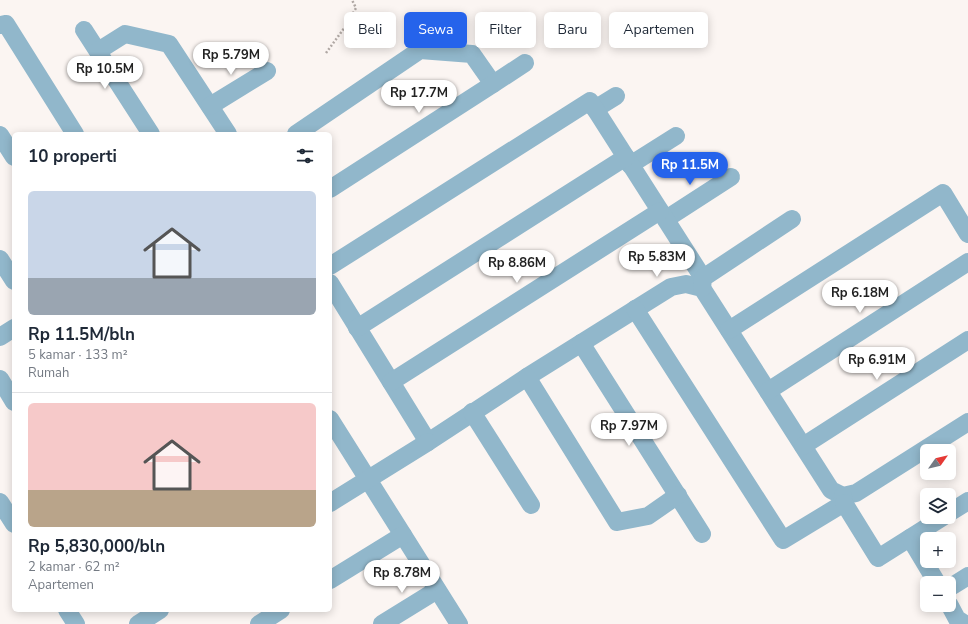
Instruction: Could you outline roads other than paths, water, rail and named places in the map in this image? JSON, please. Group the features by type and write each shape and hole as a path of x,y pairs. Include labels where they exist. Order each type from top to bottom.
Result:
{"street":[{"path":"0,25 6,24 74,132"},
{"path":"84,30 150,132"},
{"path":"98,51 126,34 169,44 227,132"},
{"path":"299,132 420,50 472,54 493,84"},
{"path":"332,188 525,63"},
{"path":"210,106 267,71"},
{"path":"595,109 616,96"},
{"path":"332,265 590,101 663,215 729,330 831,490 843,499 878,558 932,524"},
{"path":"0,135 12,154"},
{"path":"357,328 628,161 676,136"},
{"path":"391,382 663,215 731,177"},
{"path":"729,330 942,194 968,234"},
{"path":"332,502 671,287 702,283 792,219"},
{"path":"0,259 12,278"},
{"path":"768,391 968,262"},
{"path":"332,286 428,442"},
{"path":"635,309 783,540 843,499 856,493 968,422"},
{"path":"0,337 12,329"},
{"path":"803,446 968,340"},
{"path":"581,343 702,534"},
{"path":"528,377 617,522 648,516 678,495"},
{"path":"0,379 12,399"},
{"path":"472,412 531,505"},
{"path":"332,422 459,624"},
{"path":"956,509 968,501"},
{"path":"0,502 12,521"},
{"path":"332,579 403,535"},
{"path":"910,538 933,576"},
{"path":"956,584 968,576"},
{"path":"382,624 438,590"},
{"path":"68,612 76,624"},
{"path":"258,624 278,612"},
{"path":"953,612 957,619 965,624"}]}
